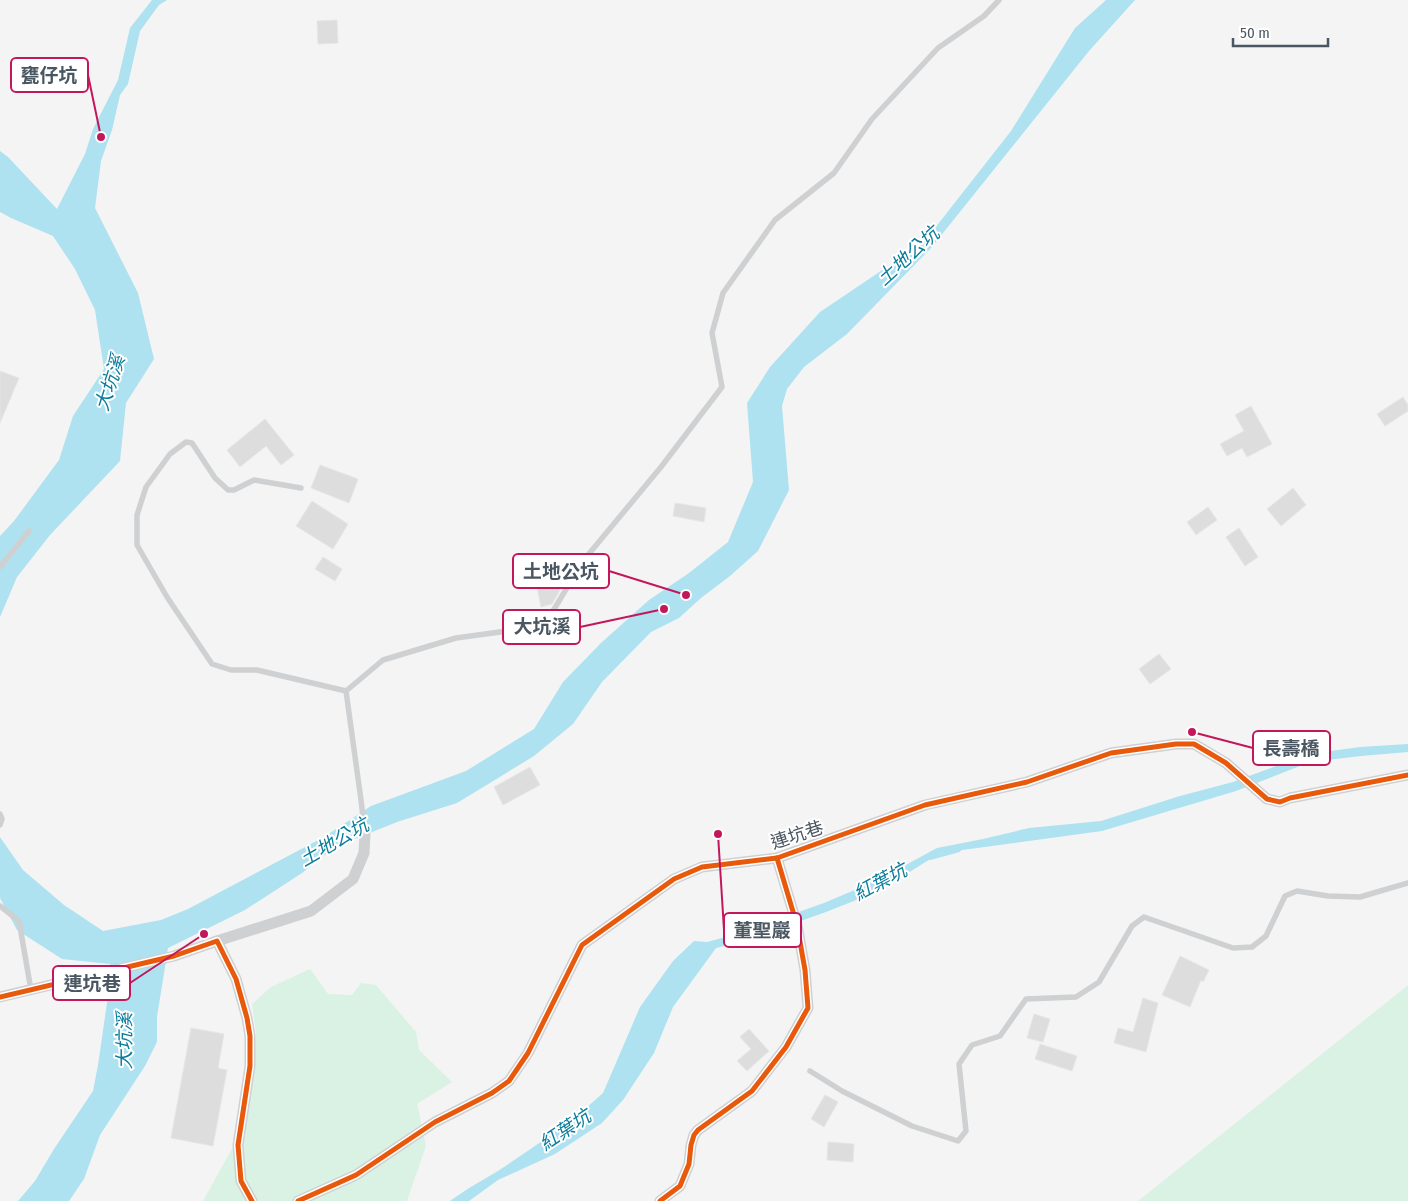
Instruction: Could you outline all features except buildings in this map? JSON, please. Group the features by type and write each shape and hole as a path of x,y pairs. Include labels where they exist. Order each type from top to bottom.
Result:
{"street":[{"name":"連坑巷","path":"298,1201 356,1175 435,1122 492,1093 509,1081 528,1053 582,945 674,880 702,867 777,858 925,805 1027,782 1112,753 1176,744 1194,744 1226,763 1267,799 1280,802 1290,798 1408,775"},
{"path":"0,997 174,956 311,911 353,879 364,853 365,834"},
{"path":"660,1201 680,1186 689,1164 694,1135 698,1130 752,1091 786,1047 808,1008 805,970 798,925 777,858"},
{"path":"217,941 236,979 250,1036 250,1066 238,1145 241,1181 252,1201"}],"lane":[{"path":"346,692 383,660 456,638 544,626 583,562 661,468 722,387 712,333 723,293 775,220 834,173 872,119 938,48 984,16 999,0"},
{"path":"301,488 254,480 234,490 228,490 215,478 192,443 186,442 170,454 146,487 137,515 138,545 166,597 212,664 231,670 258,670 346,692"},
{"path":"0,567 29,531"},
{"path":"346,692 362,800 365,834"},
{"path":"0,814 2,819 0,825"},
{"path":"810,1071 842,1091 912,1126 958,1141 966,1131 959,1064 972,1045 1000,1036 1026,999 1076,997 1098,982 1132,926 1144,917 1233,948 1252,947 1266,936 1284,896 1291,893 1297,891 1328,896 1360,897 1408,882"},
{"path":"0,906 19,921 31,990"}],"green space":[{"path":"310,969 328,994 352,995 361,983 376,985 416,1032 419,1050 452,1082 417,1104 426,1146 407,1201 203,1201 246,1123 254,1069 256,1034 252,1004 271,987"},
{"path":"1407,986 1408,1201 1138,1201"}],"water":[{"name":"大坑溪","path":"152,0 167,0 159,5 140,31 128,84 120,95 112,130 101,161 95,208 138,293 154,359 126,403 120,461 50,535 17,577 0,617 0,536 14,521 59,460 73,416 104,369 95,310 75,269 53,236 0,212 0,151 8,157 57,209 85,154 93,129 118,80 130,28"},
{"name":"大坑溪","path":"1106,0 1135,0 1089,51 931,248 847,334 804,367 787,389 782,406 789,490 758,551 679,618 651,632 602,682 573,724 534,756 457,803 397,822 335,847 302,873 245,910 168,948 157,1017 157,1042 145,1066 100,1135 84,1179 69,1201 18,1201 35,1181 93,1091 108,996 110,964 62,959 17,930 0,898 0,837 23,870 64,905 103,931 161,920 188,909 324,837 371,806 466,771 534,729 563,682 601,643 649,600 689,573 728,542 753,482 747,403 770,367 820,312 924,242 1011,131 1075,28"},
{"path":"1408,744 1408,752 1310,762 1236,791 1102,831 940,853 879,891 744,941 716,948 673,1007 654,1053 623,1100 602,1123 555,1154 498,1180 469,1201 450,1201 498,1171 575,1118 603,1093 640,1007 673,961 694,941 707,942 737,934 824,903 878,880 937,848 1029,828 1101,821 1180,796 1233,782 1308,754 1360,747"}],"waterway":[{"name":"紅葉坑","path":"930,858 959,850"}],"cycle path":[{"path":"298,1201 356,1175 435,1122 492,1093 509,1081 528,1053 582,945 674,879 702,867 777,858 925,805 1027,782 1111,753 1176,744 1194,744 1226,763 1267,799 1280,802 1290,798 1408,775"},
{"path":"660,1201 680,1186 689,1164 694,1135 698,1130 752,1091 786,1047 808,1008 805,970 797,925 777,858"},
{"path":"0,997 174,956 217,941 236,979 250,1036 250,1066 238,1145 241,1181 252,1201"}],"place":[{"name":"甕仔坑","path":"101,137"},
{"name":"土地公坑","path":"686,595"},
{"name":"大坑溪","path":"664,609"},
{"name":"長壽橋","path":"1192,732"},
{"name":"董聖巖","path":"718,834"},
{"name":"連坑巷","path":"204,934"}]}
